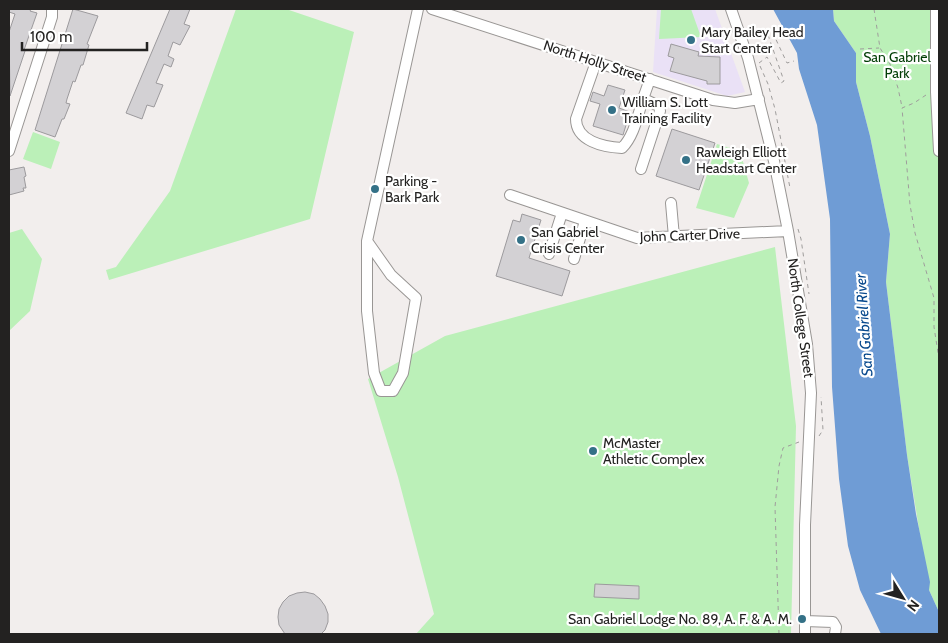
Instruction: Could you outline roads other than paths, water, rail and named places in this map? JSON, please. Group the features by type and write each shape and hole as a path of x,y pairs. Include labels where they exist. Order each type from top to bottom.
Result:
{"street":[{"path":"9,151 52,17 52,9"},
{"path":"367,241 391,275 416,298 403,374 393,391 380,391 374,373 367,311 367,241 418,9"},
{"name":"North Holly Street","path":"432,9 712,100 735,103 759,99"},
{"name":"North College Street","path":"731,9 748,58 793,230 807,344 810,374 805,525 805,634"},
{"path":"936,9 936,92 939,150"},
{"path":"596,62 576,119 576,126 587,139 601,144 622,148 628,142 650,79"},
{"path":"641,169 660,111 659,106 646,100 644,96"},
{"name":"John Carter Drive","path":"510,195 638,238 793,230"},
{"path":"671,203 674,237"},
{"path":"549,254 562,213"},
{"path":"574,259 585,220"},
{"path":"805,621 832,622 836,627 835,634"}],"water":[{"name":"San Gabriel River","path":"773,9 833,9 834,21 856,53 856,82 870,136 890,234 886,282 907,455 916,514 930,582 929,590 939,612 939,634 881,634 860,590 848,546 839,479 832,387 830,219 817,125 799,69 797,53"}],"place":[{"name":"Mary Bailey Head Start Center","path":"691,40"},
{"name":"William S. Lott Training Facility","path":"612,110"},
{"name":"Rawleigh Elliott Headstart Center","path":"686,160"},
{"name":"Parking - Bark Park","path":"375,189"},
{"name":"San Gabriel Crisis Center","path":"521,240"},
{"name":"McMaster Athletic Complex","path":"593,451"},
{"name":"San Gabriel Lodge No. 89, A. F. & A. M.","path":"802,619"}],"park label":[{"name":"San Gabriel Park","path":"897,66"}]}
